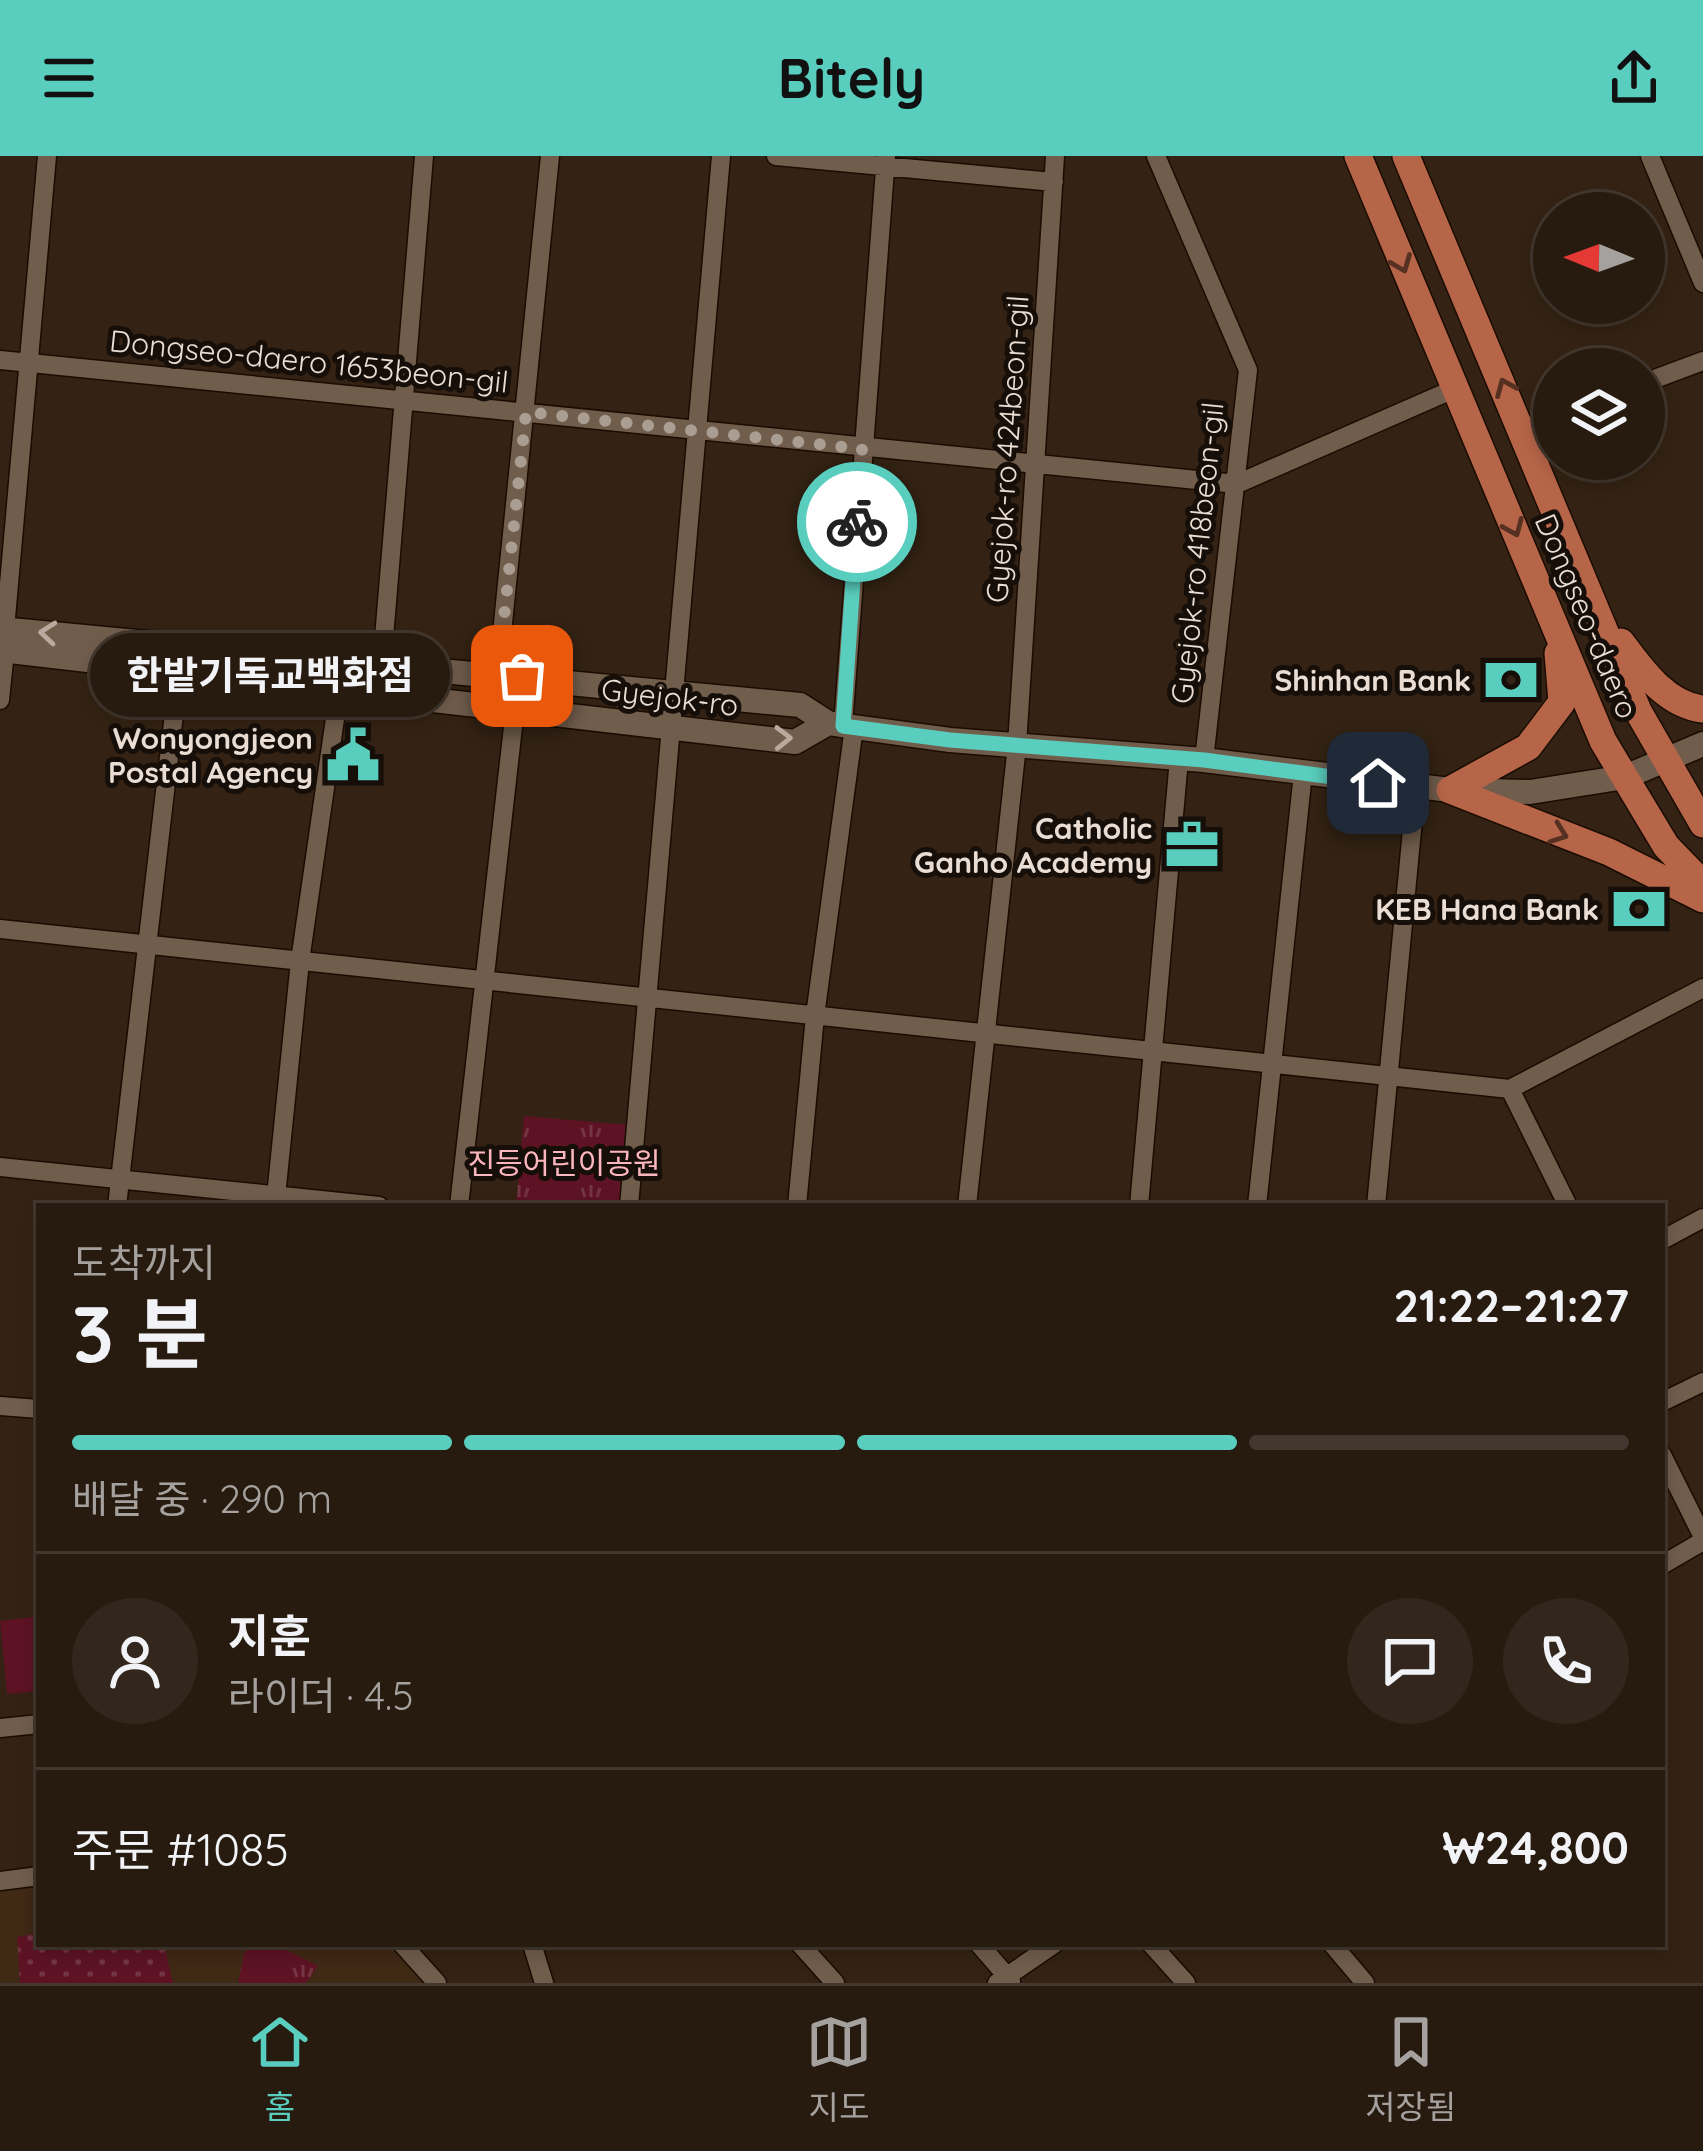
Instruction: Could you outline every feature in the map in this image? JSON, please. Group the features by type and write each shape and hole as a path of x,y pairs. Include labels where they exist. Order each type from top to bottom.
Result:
{"main road":[{"name":"Dongseo-daero","path":"1358,156 1603,740 1666,846 1703,884"},
{"name":"Dongseo-daero","path":"1406,156 1638,711 1703,824"},
{"path":"1598,611 1651,682 1693,708 1703,709"},
{"path":"1450,790 1528,747 1562,702 1555,623"},
{"name":"Gyejok-ro","path":"2,640 182,645 800,705 842,726 1191,759 1416,788 1530,792 1624,777 1703,744"},
{"name":"Gyejok-ro","path":"2,640 178,673 795,742 842,726"},
{"path":"1450,790 1609,852 1703,899"}],"street":[{"path":"0,700 47,156"},
{"path":"382,662 424,156"},
{"path":"498,674 550,156"},
{"path":"629,1203 722,156"},
{"path":"776,156 886,162 1054,182"},
{"name":"Gyejok-ro 424beon-gil","path":"967,1203 1017,745 1055,156"},
{"name":"Gyejok-ro 418beon-gil","path":"1139,1203 1150,1052 1191,759 1237,484 1247,370 1156,156"},
{"path":"1651,156 1703,283"},
{"path":"797,1203 842,726 886,162"},
{"name":"Dongseo-daero 1653beon-gil","path":"0,360 1237,484 1454,389"},
{"path":"1665,375 1703,361"},
{"path":"1523,429 1533,425"},
{"path":"117,1203 182,645"},
{"path":"276,1201 300,961 339,691"},
{"path":"458,1203 514,709"},
{"path":"1257,1203 1303,773"},
{"path":"1376,1203 1416,788"},
{"path":"0,929 1510,1089 1703,988"},
{"path":"1510,1089 1567,1203"},
{"path":"0,1167 317,1203"},
{"path":"1665,1239 1703,1220"},
{"path":"1665,1401 1703,1382"},
{"path":"0,1406 36,1409"},
{"path":"1665,1462 1703,1539 1665,1563"},
{"path":"0,1728 36,1724"},
{"path":"0,1881 36,1876"},
{"path":"405,1947 436,1983"},
{"path":"533,1947 544,1983"},
{"path":"803,1947 835,1983"},
{"path":"981,1947 1005,1981 1050,1947"},
{"path":"1154,1947 1186,1983"},
{"path":"1335,1947 1365,1983"}],"shaded area":[{"path":"36,1887 36,1947 401,1947 424,1983 0,1983 0,1892"}],"green space":[{"name":"진등어린이공원","path":"524,1116 629,1125 622,1203 516,1203"},
{"path":"34,1617 36,1691 7,1694 0,1621"},
{"path":"36,1934 36,1947 165,1947 173,1983 20,1983 17,1937"},
{"path":"250,1947 281,1947 318,1966 306,1983 238,1983 244,1953"}],"way so far":[{"path":"522,676 498,674 526,412 862,449 857,522"}],"place":[{"name":"한밭기독교백화점","path":"522,676"},
{"name":"Shinhan Bank","path":"1511,680"},
{"name":"Wonyongjeon Postal Agency","path":"353,755"},
{"name":"Catholic Ganho Academy","path":"1192,845"},
{"name":"KEB Hana Bank","path":"1639,909"}],"route":[{"path":"857,522 843,726 950,740 1204,760 1378,783"}]}
